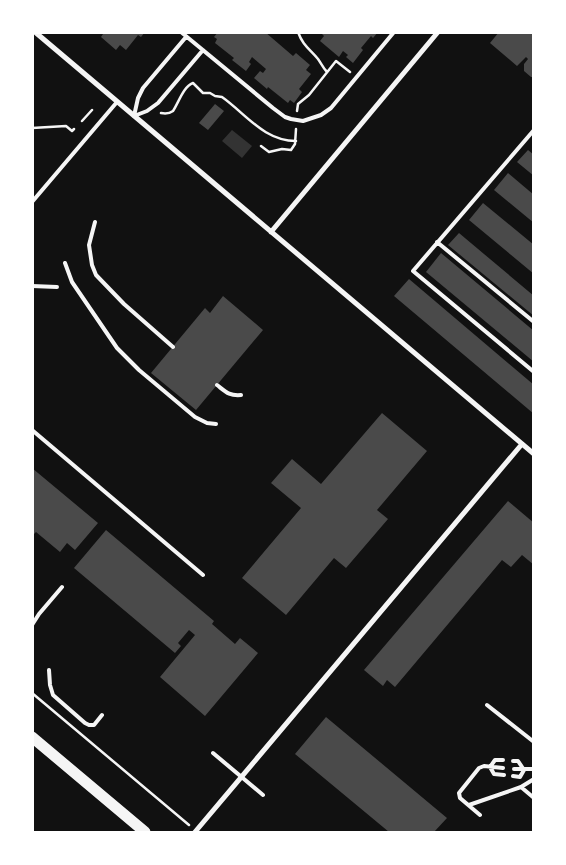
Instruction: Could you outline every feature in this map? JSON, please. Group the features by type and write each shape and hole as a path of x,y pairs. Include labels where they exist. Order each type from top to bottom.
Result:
{"main road":[{"path":"32,737 145,832"}],"street":[{"path":"35,32 534,454"},
{"path":"271,232 438,32"},
{"path":"195,832 522,444"}],"lane":[{"path":"181,32 285,117 302,121 315,118 327,112 394,32"},
{"path":"134,116 138,98 143,88 186,37"},
{"path":"134,116 153,107 202,50"},
{"path":"32,202 116,102"},
{"path":"534,130 412,271 534,372"},
{"path":"95,222 89,245 92,265 96,275 124,304 173,347"},
{"path":"437,242 534,322"},
{"path":"65,264 72,282 117,348 127,359 194,417 207,423 216,424"},
{"path":"32,286 57,287"},
{"path":"217,385 233,396 241,395"},
{"path":"32,430 203,575"},
{"path":"32,626 39,614 62,586"},
{"path":"49,670 50,686 53,695 85,723 94,725 102,715"},
{"path":"487,705 534,742"},
{"path":"213,753 263,795"},
{"path":"490,767 495,760 503,760"},
{"path":"513,761 518,761 524,770"},
{"path":"480,815 460,798 459,793 479,768 484,766 503,768"},
{"path":"490,767 494,774 504,775"},
{"path":"514,769 534,769"},
{"path":"513,776 520,777 524,770"},
{"path":"469,806 521,787 534,779"},
{"path":"521,787 534,798"}],"path":[{"path":"298,32 302,41 327,72"},
{"path":"261,146 269,152 282,149 291,150 296,141 298,104 309,95 336,61 356,78"},
{"path":"153,107 161,113 170,113 185,90 193,83 204,93 222,97 269,135 282,140 296,141"},
{"path":"82,121 92,110"},
{"path":"32,128 66,126 72,130 74,129"},
{"path":"32,694 195,832"}],"shaded area":[{"path":"232,130 252,146 242,158 222,141"}],"building":[{"path":"102,32 145,32 141,37 138,35 126,50 120,45 116,50 101,37"},
{"path":"218,32 265,32 293,56 296,53 310,65 306,70 311,74 299,89 302,92 294,103 290,100 288,103 254,78 260,71 263,73 266,69 252,57 249,62 251,64 246,71 232,60 234,58 215,43 217,39 214,37"},
{"path":"320,32 378,32 373,38 371,36 361,48 363,50 353,63 346,57 348,55 343,51 339,57 320,41 324,36"},
{"path":"499,32 534,32 534,77 531,77 524,71 524,64 528,59 526,57 517,66 490,43"},
{"path":"215,104 224,111 208,130 199,123"},
{"path":"528,150 534,155 534,176 517,162"},
{"path":"508,173 534,195 534,223 494,190"},
{"path":"483,203 534,245 534,274 469,220"},
{"path":"459,233 534,296 534,316 448,245"},
{"path":"441,253 534,331 534,362 426,272"},
{"path":"409,279 534,385 534,414 394,296"},
{"path":"223,296 263,330 196,410 151,373 205,308 210,313"},
{"path":"382,413 427,451 377,510 388,519 346,568 334,558 286,615 242,578 301,508 271,483 292,459 321,484"},
{"path":"32,468 98,523 75,550 67,543 60,552 36,532 32,536"},
{"path":"508,501 534,523 534,565 522,555 511,567 502,560 395,687 387,680 383,686 364,670"},
{"path":"106,530 214,621 212,624 235,644 240,638 258,653 205,716 160,677 195,635 189,630 178,643 181,646 175,653 74,568"},
{"path":"326,717 447,818 434,832 389,832 295,754"}]}
